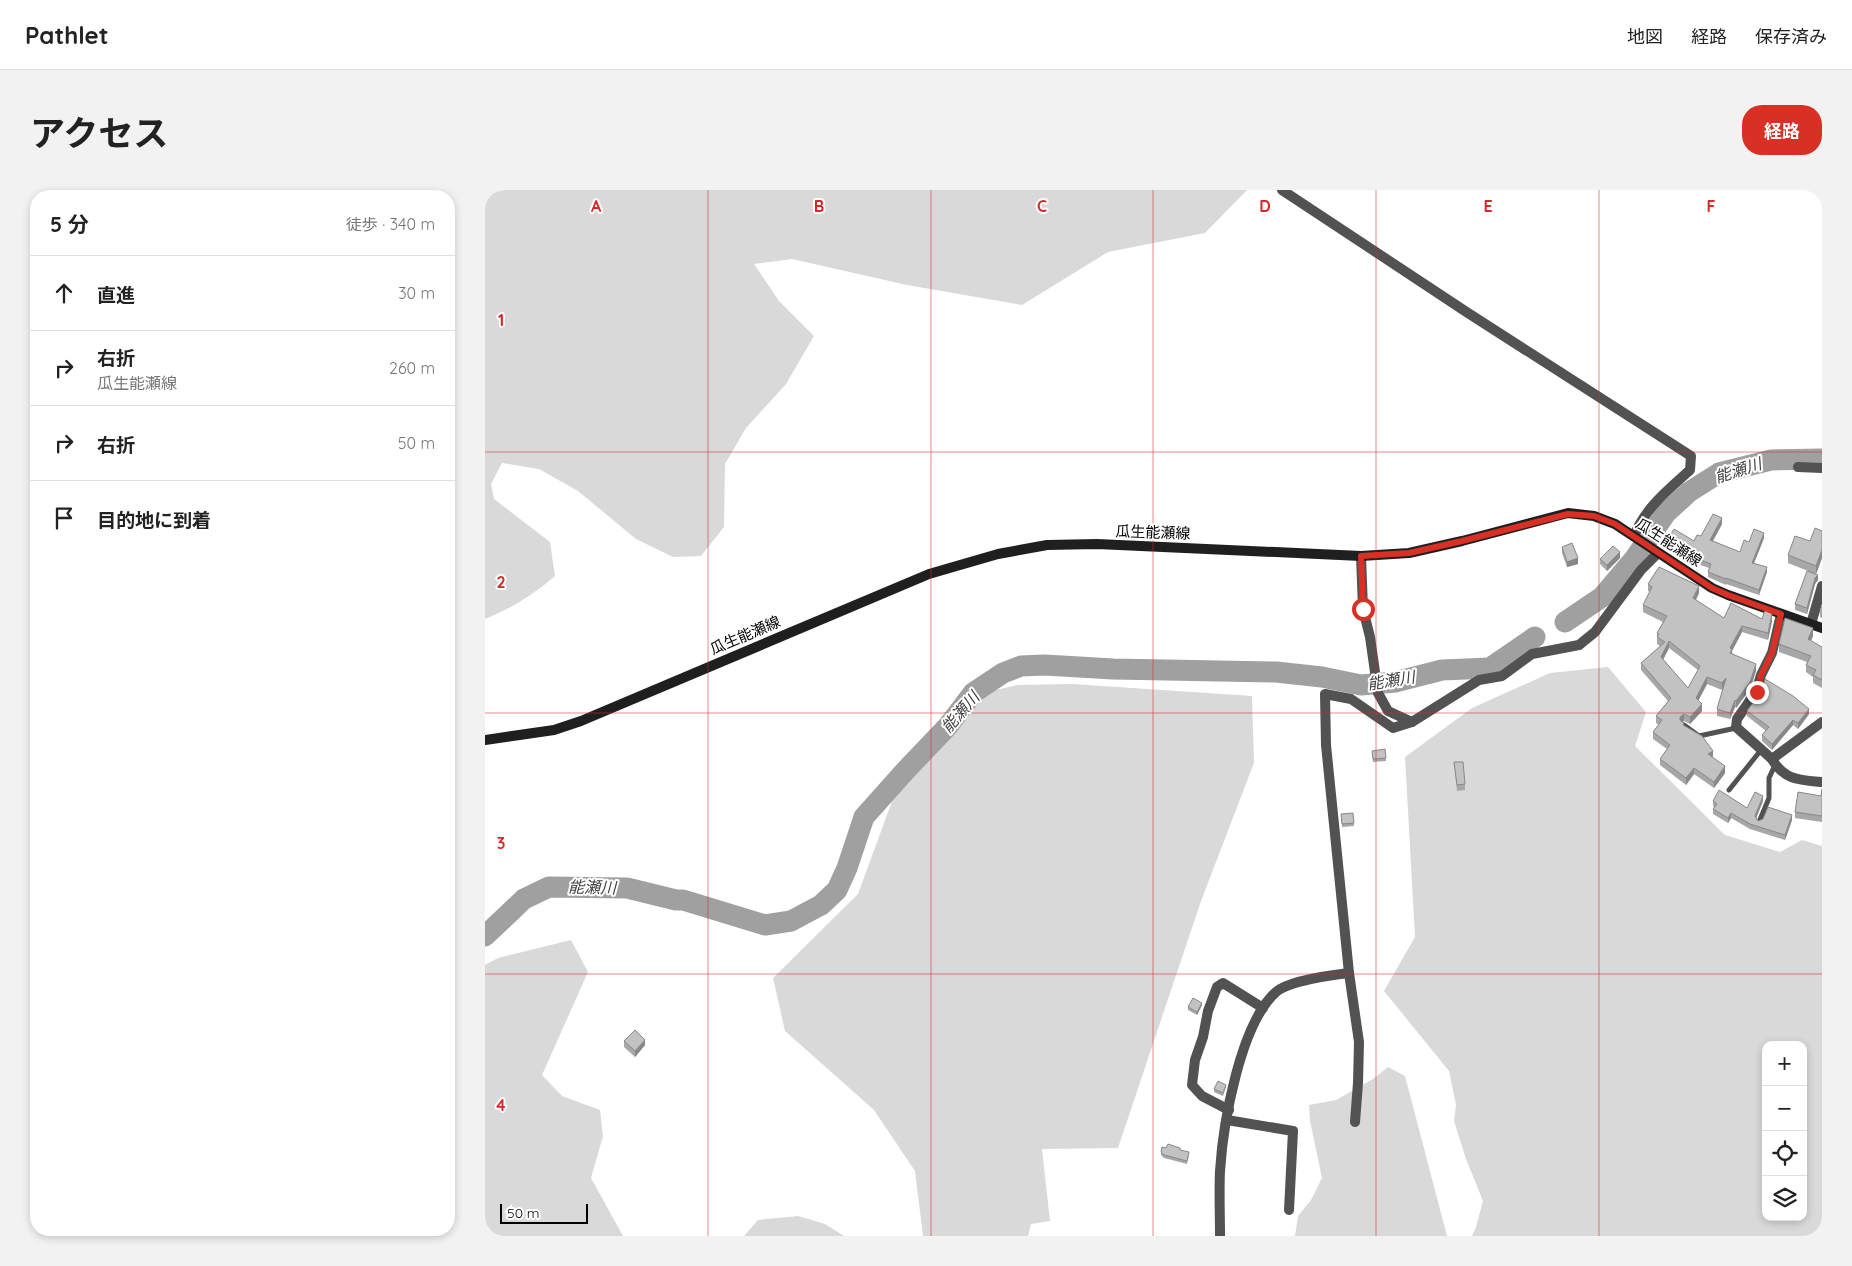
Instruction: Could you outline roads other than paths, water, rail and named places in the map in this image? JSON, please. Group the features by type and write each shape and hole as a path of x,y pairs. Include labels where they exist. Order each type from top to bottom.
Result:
{"main road":[{"name":"瓜生能瀬線","path":"485,740 554,730 581,721 929,574 998,554 1047,545 1097,544 1361,556 1409,553 1568,514 1594,516 1615,524 1712,588 1822,628"}],"street":[{"path":"1282,190 1377,254 1691,456 1690,470 1653,505 1638,524 1634,536"},
{"path":"1798,467 1822,468"},
{"path":"1355,1122 1359,1042 1349,973 1326,745 1325,694 1351,699 1393,728 1412,722 1479,680 1503,676 1532,654 1579,645 1595,632 1641,570 1658,553"},
{"path":"1361,556 1363,609 1370,637 1378,693 1388,711 1412,722"},
{"path":"1811,624 1822,586"},
{"path":"1781,614 1772,653 1761,675 1757,692 1737,719 1736,728 1761,750 1780,772 1799,780 1822,782"},
{"path":"1773,762 1822,722"},
{"path":"1220,1236 1220,1171 1228,1115 1241,1060 1254,1022 1277,990 1309,979 1349,973"},
{"path":"1263,1008 1223,983 1217,987 1207,1011 1203,1037 1195,1060 1192,1085 1202,1096 1228,1115 1293,1131 1289,1210"}],"lane":[{"path":"1684,725 1699,736 1736,728"},
{"path":"1729,790 1761,750"},
{"path":"1759,822 1769,798 1769,778 1773,762"}],"waterway":[{"name":"能瀬川","path":"1565,622 1602,597 1635,558 1666,513 1689,492 1719,473 1771,460 1822,459"},
{"name":"能瀬川","path":"485,936 524,899 549,887 627,888 683,900 765,925 791,921 821,905 837,890 847,868 864,817 948,726 973,693 1003,673 1021,666 1045,665 1113,669 1276,672 1322,677 1361,685 1395,682 1442,670 1490,668 1535,637"}]}
